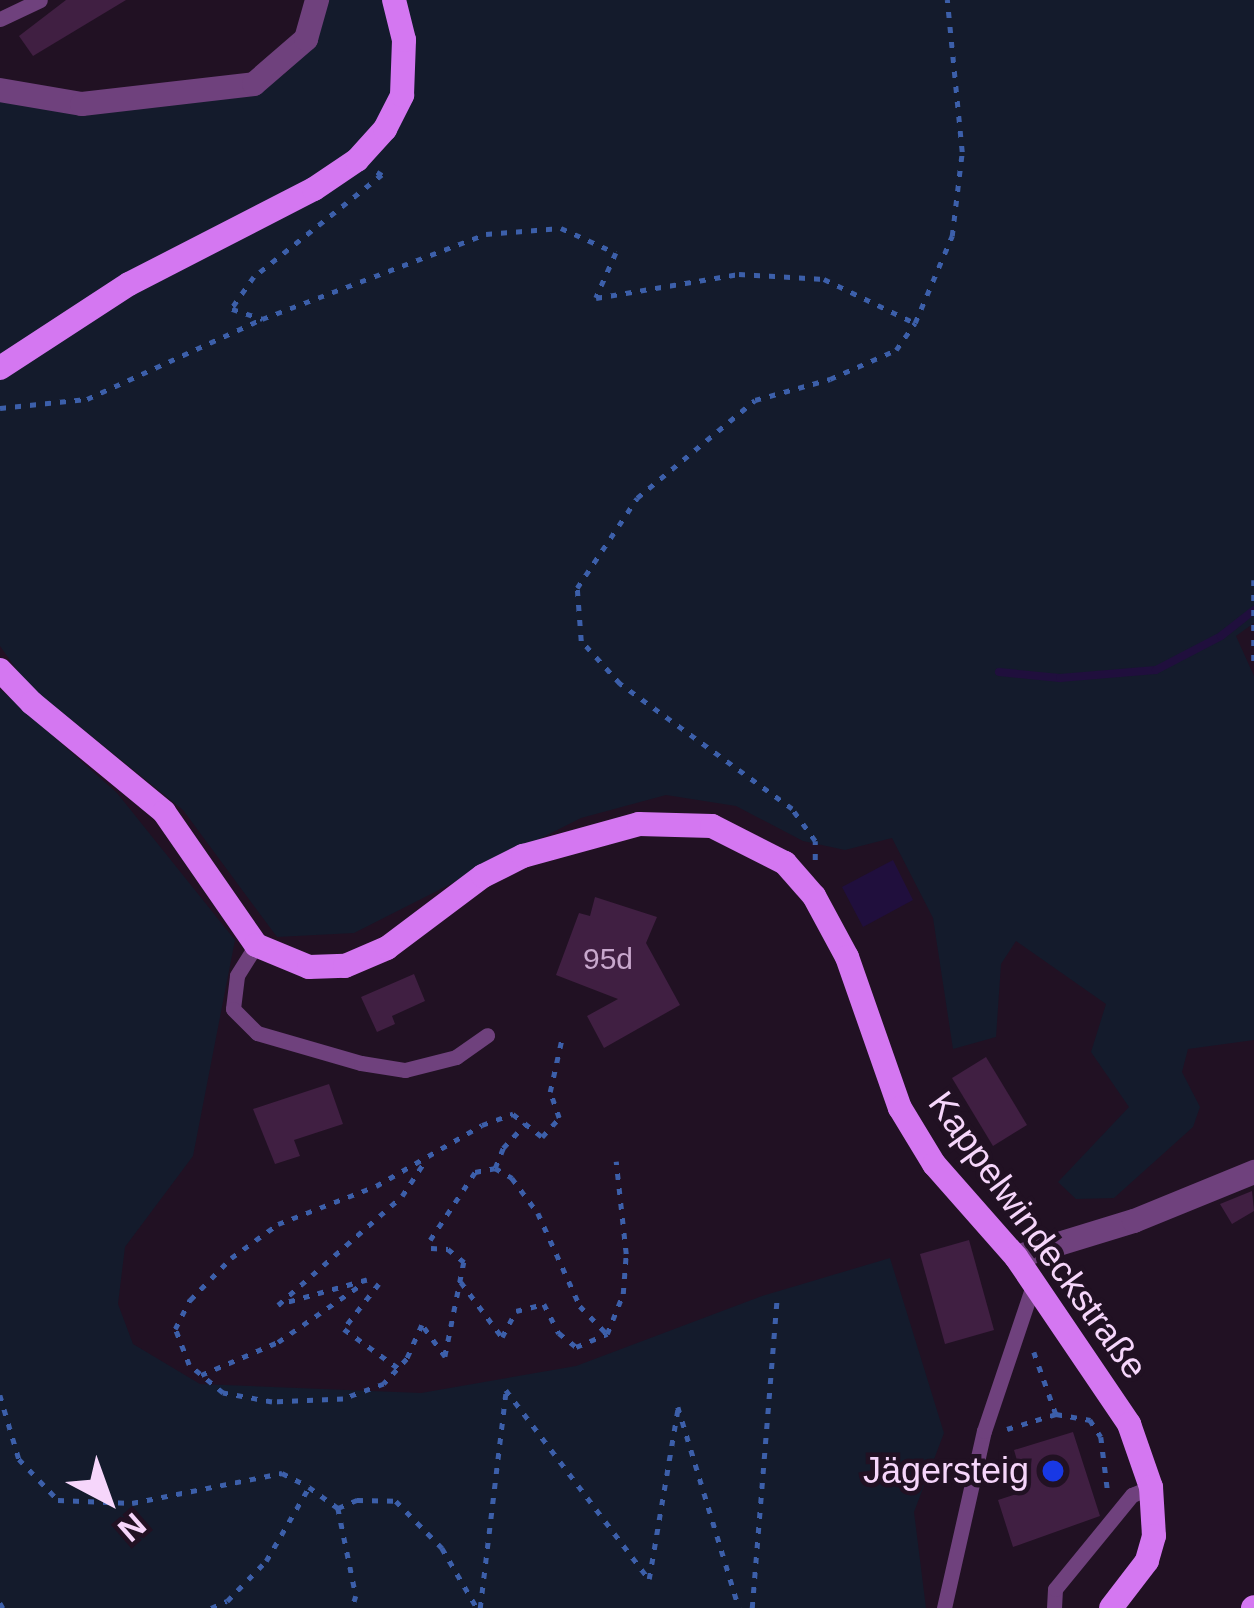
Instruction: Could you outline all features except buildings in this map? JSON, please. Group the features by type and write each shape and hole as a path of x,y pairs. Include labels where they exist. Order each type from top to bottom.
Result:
{"street":[{"path":"0,90 82,104 254,84 306,39 316,0"},
{"path":"0,368 129,284 314,190 357,160 385,129 401,95 404,40 394,0"},
{"path":"0,670 32,703 164,812 256,945"},
{"name":"Kappelwindeckstraße","path":"256,945 309,967 345,966 387,948 483,876 523,856 639,824 674,822 730,833 785,863 814,896 848,957 900,1108 934,1164 1016,1257 1129,1424 1151,1487 1154,1537 1147,1561 1111,1608"},
{"path":"1016,1257 1134,1220 1254,1172"}],"lane":[{"path":"0,19 40,0"},
{"path":"256,945 237,976 233,1009 257,1033 361,1064 405,1070 456,1058 487,1035"},
{"path":"944,1608 984,1431 1034,1282"},
{"path":"1054,1608 1055,1589 1113,1525 1132,1495 1151,1487"}],"path":[{"path":"814,896 815,841 792,809 620,684 581,641 577,588 637,498 755,400 830,379 896,350 915,323 952,236 962,152 947,0"},
{"path":"262,319 232,309 254,277 382,175 357,160"},
{"path":"0,408 88,399 262,319 486,234 561,228 616,253 596,298 739,274 824,279 915,323"},
{"path":"1254,580 1254,663"},
{"path":"562,1037 551,1074 559,1118 542,1137 513,1114 482,1124 376,1186 278,1224 231,1258 190,1300 175,1329 189,1365 223,1394 272,1402 343,1399 384,1384 422,1325 445,1357 464,1262 448,1249 430,1244 475,1172 494,1168 512,1178 538,1213 580,1306 608,1334"},
{"path":"494,1168 503,1148 525,1124"},
{"path":"200,1375 278,1342 367,1280 278,1305 402,1196 426,1159"},
{"path":"460,1282 502,1337 516,1311 544,1304 559,1333 575,1347 608,1334 623,1294 626,1254 616,1162"},
{"path":"379,1284 344,1329 398,1368"},
{"path":"752,1608 777,1300"},
{"path":"1022,1318 1056,1414"},
{"path":"478,1608 506,1390 649,1579 678,1407 739,1608"},
{"path":"0,1395 20,1459 58,1500 132,1503 282,1473 309,1487 338,1508 356,1596 352,1608"},
{"path":"984,1431 1014,1429 1056,1414 1090,1420 1101,1437 1113,1525"},
{"path":"211,1608 227,1601 266,1561 309,1487"},
{"path":"338,1508 357,1500 396,1501 442,1547 478,1608"}],"shaded area":[{"path":"325,0 1254,0 1254,623 1236,636 1254,676 1254,1040 1188,1049 1182,1072 1200,1107 1193,1127 1114,1198 1076,1199 1058,1182 1129,1107 1091,1052 1106,1004 1016,941 1001,964 996,1037 953,1049 933,918 892,838 845,850 803,841 736,806 666,795 581,818 354,933 277,937 183,810 26,683 0,646 0,97 260,91 288,71 314,42"},
{"path":"0,689 117,793 235,940 193,1156 125,1247 118,1304 133,1344 200,1384 421,1393 576,1366 762,1296 890,1258 944,1433 914,1512 926,1608 0,1608"},
{"path":"893,860 913,900 863,927 842,887"}],"waterway":[{"path":"999,672 1060,678 1156,670 1221,636 1254,610"}],"place":[{"name":"Jägersteig","path":"1053,1471"}]}
